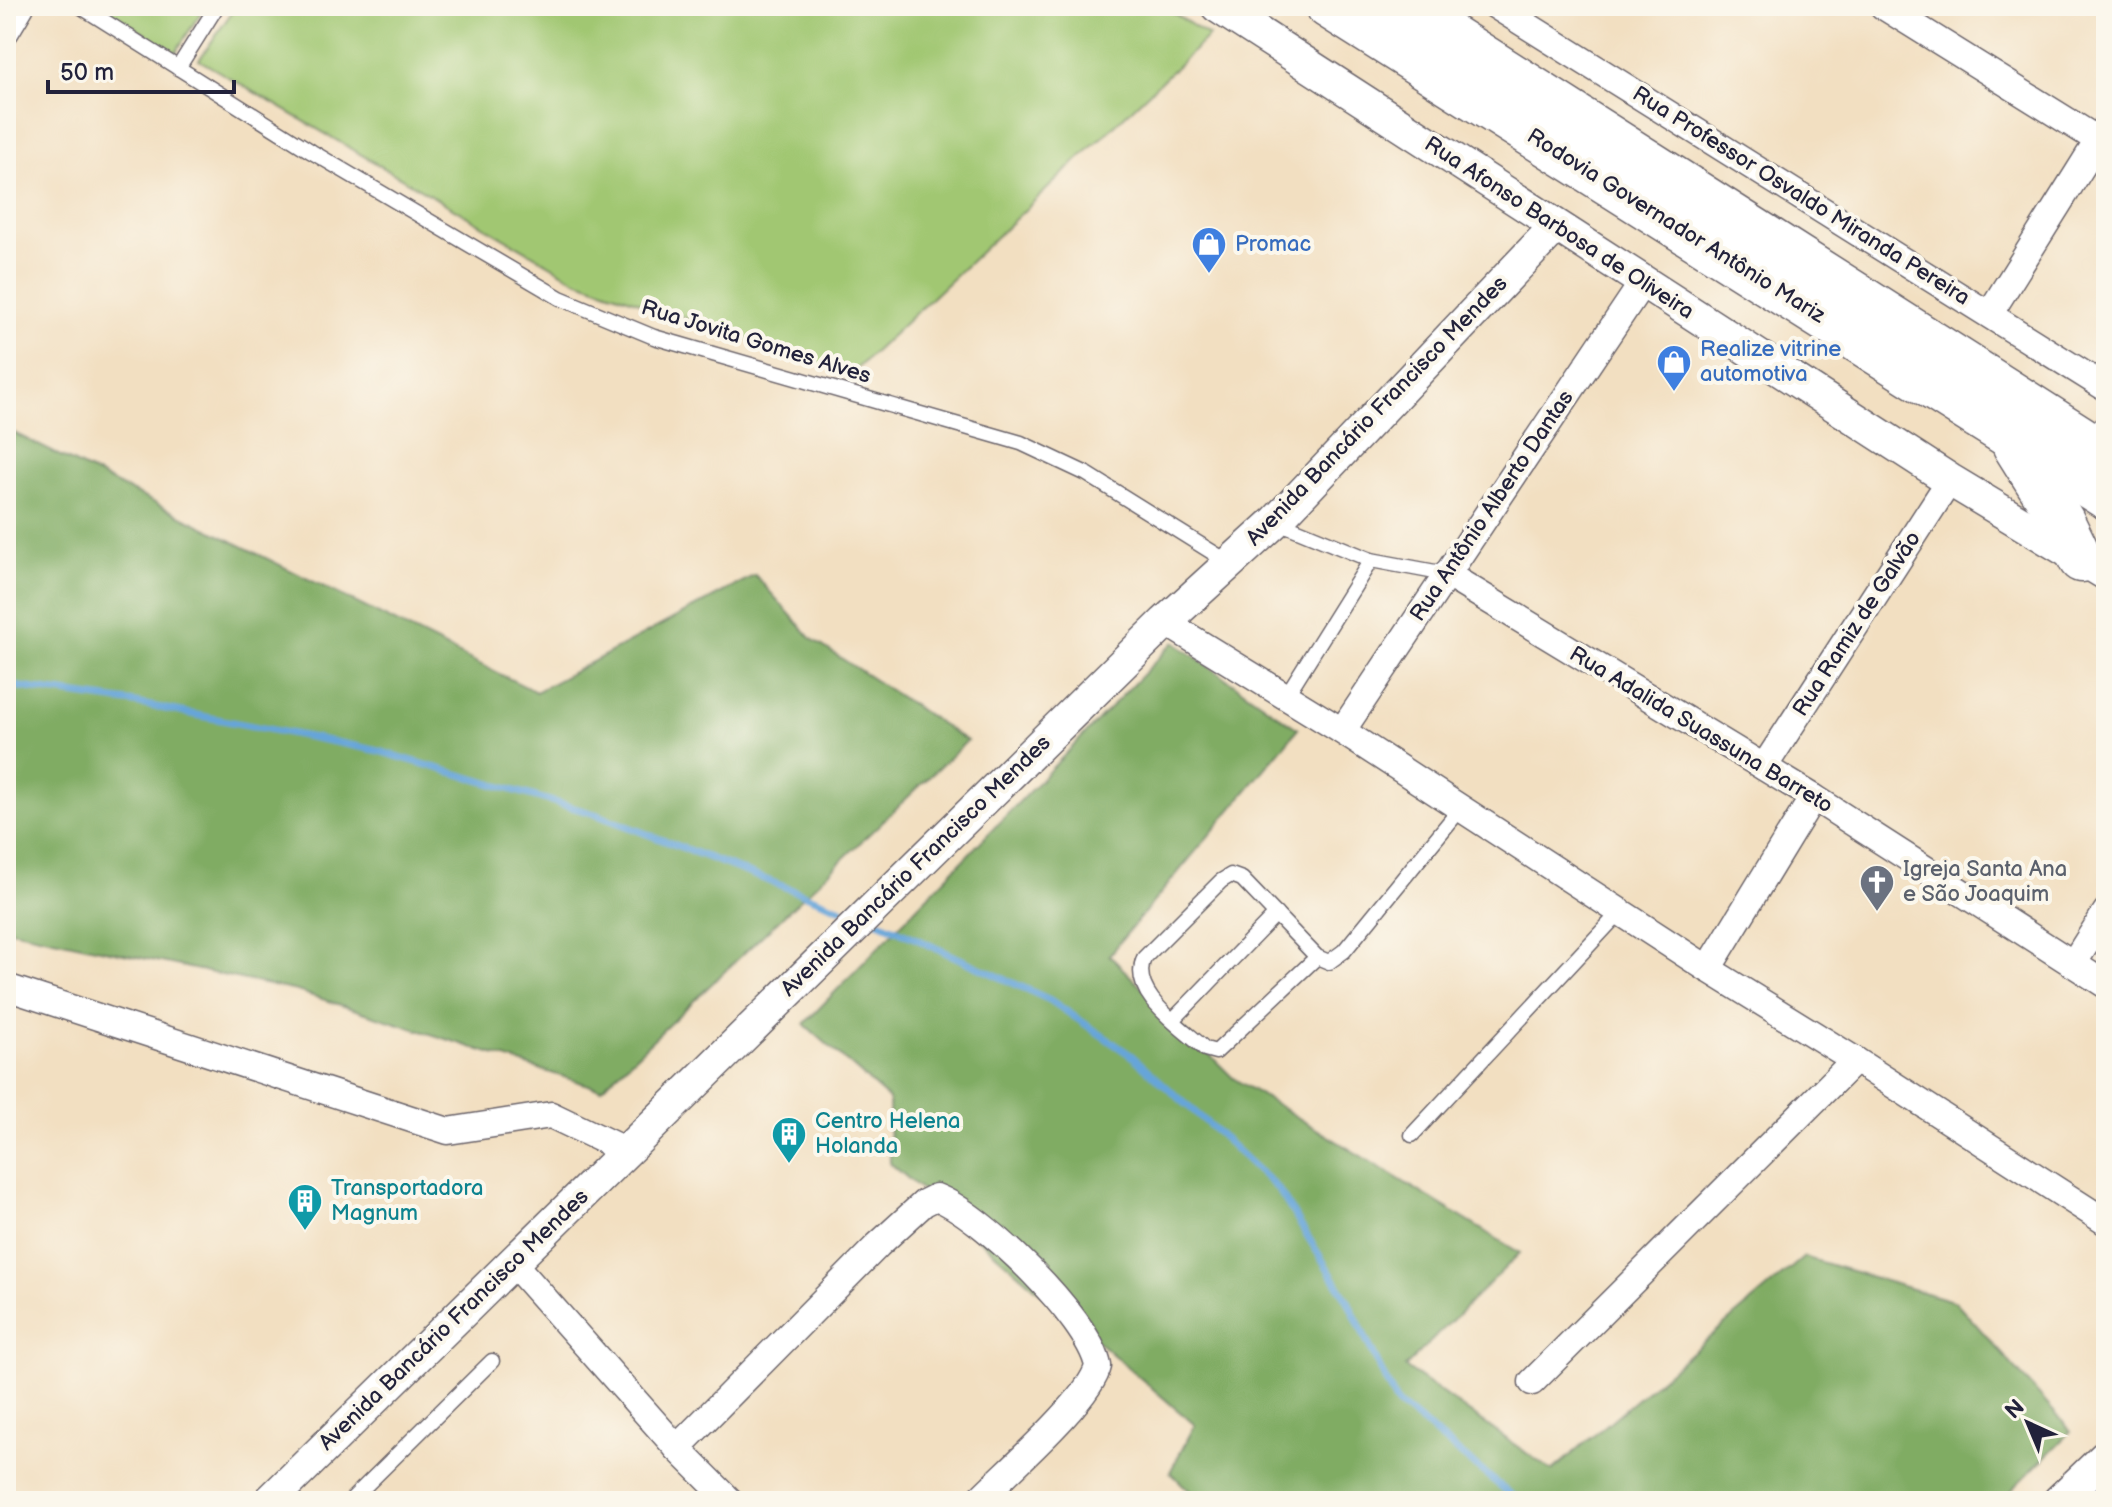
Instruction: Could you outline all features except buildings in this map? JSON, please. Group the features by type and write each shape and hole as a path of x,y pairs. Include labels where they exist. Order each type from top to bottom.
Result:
{"highway":[{"name":"Rodovia Governador Antônio Mariz","path":"1328,6 2106,497"},
{"name":"Rodovia Governador Antônio Mariz","path":"1403,6 2106,454"},
{"path":"2007,434 2094,567"}],"street":[{"path":"6,31 21,6"},
{"name":"Rua Afonso Barbosa de Oliveira","path":"1217,6 1950,480 2094,567"},
{"name":"Rua Professor Osvaldo Miranda Pereira","path":"1496,6 2106,388"},
{"path":"1883,6 2102,134 1990,313"},
{"name":"Avenida Bancário Francisco Mendes","path":"270,1501 1165,622 1276,521 1556,226"},
{"name":"Rua Antônio Alberto Dantas","path":"1342,731 1643,282"},
{"name":"Rua Ramiz de Galvão","path":"1764,767 1950,480"},
{"name":"Rua Adalida Suassuna Barreto","path":"1446,574 1813,797 2106,985"},
{"path":"1165,622 1342,731 2106,1222"},
{"path":"1708,969 1813,797"},
{"path":"2073,964 2106,912"},
{"path":"6,987 448,1131 551,1115 626,1151"},
{"path":"1532,1382 1855,1060"},
{"path":"677,1448 878,1245 924,1203 936,1197 950,1202 1009,1249 1067,1309 1097,1361 1097,1371 1066,1412 978,1501"},
{"path":"513,1263 677,1448 730,1501"},
{"path":"2059,1501 2106,1456"}],"lane":[{"name":"Rua Jovita Gomes Alves","path":"80,6 312,152 560,298 654,337 1021,443 1087,474 1228,562"},
{"path":"178,68 217,6"},
{"name":"Rua Adalida Suassuna Barreto","path":"1276,521 1371,560 1446,574"},
{"path":"1286,696 1371,560"},
{"path":"1317,957 1216,1052 1205,1049 1152,1000 1141,981 1139,969 1144,958 1221,881 1231,875 1242,879 1317,957 1329,962 1344,951 1461,808"},
{"path":"1412,1135 1620,912"},
{"path":"1174,1019 1276,914"},
{"path":"350,1501 492,1361"}],"green space":[{"path":"101,6 205,6 175,53"},
{"path":"236,6 1162,6 1209,36 850,375 576,280 199,60"},
{"path":"6,429 536,692 755,575 812,639 967,741 601,1089 297,991 6,929"},
{"path":"1174,642 1298,729 1109,955 1233,1078 1520,1253 1405,1367 1552,1471 1804,1257 1956,1302 2071,1431 2001,1501 1200,1501 1170,1472 1195,1425 890,1163 889,1099 804,1024"}],"waterway":[{"path":"6,685 135,703 375,750 595,814 842,909"},
{"path":"877,921 1050,1000 1132,1056 1214,1129 1278,1189 1348,1301 1396,1402 1513,1496 1527,1501"}],"place":[{"name":"Promac","path":"1209,275"},
{"name":"Realize vitrine automotiva","path":"1674,393"},
{"name":"Igreja Santa Ana e São Joaquim","path":"1877,913"},
{"name":"Centro Helena Holanda","path":"789,1165"},
{"name":"Transportadora Magnum","path":"305,1232"}]}
